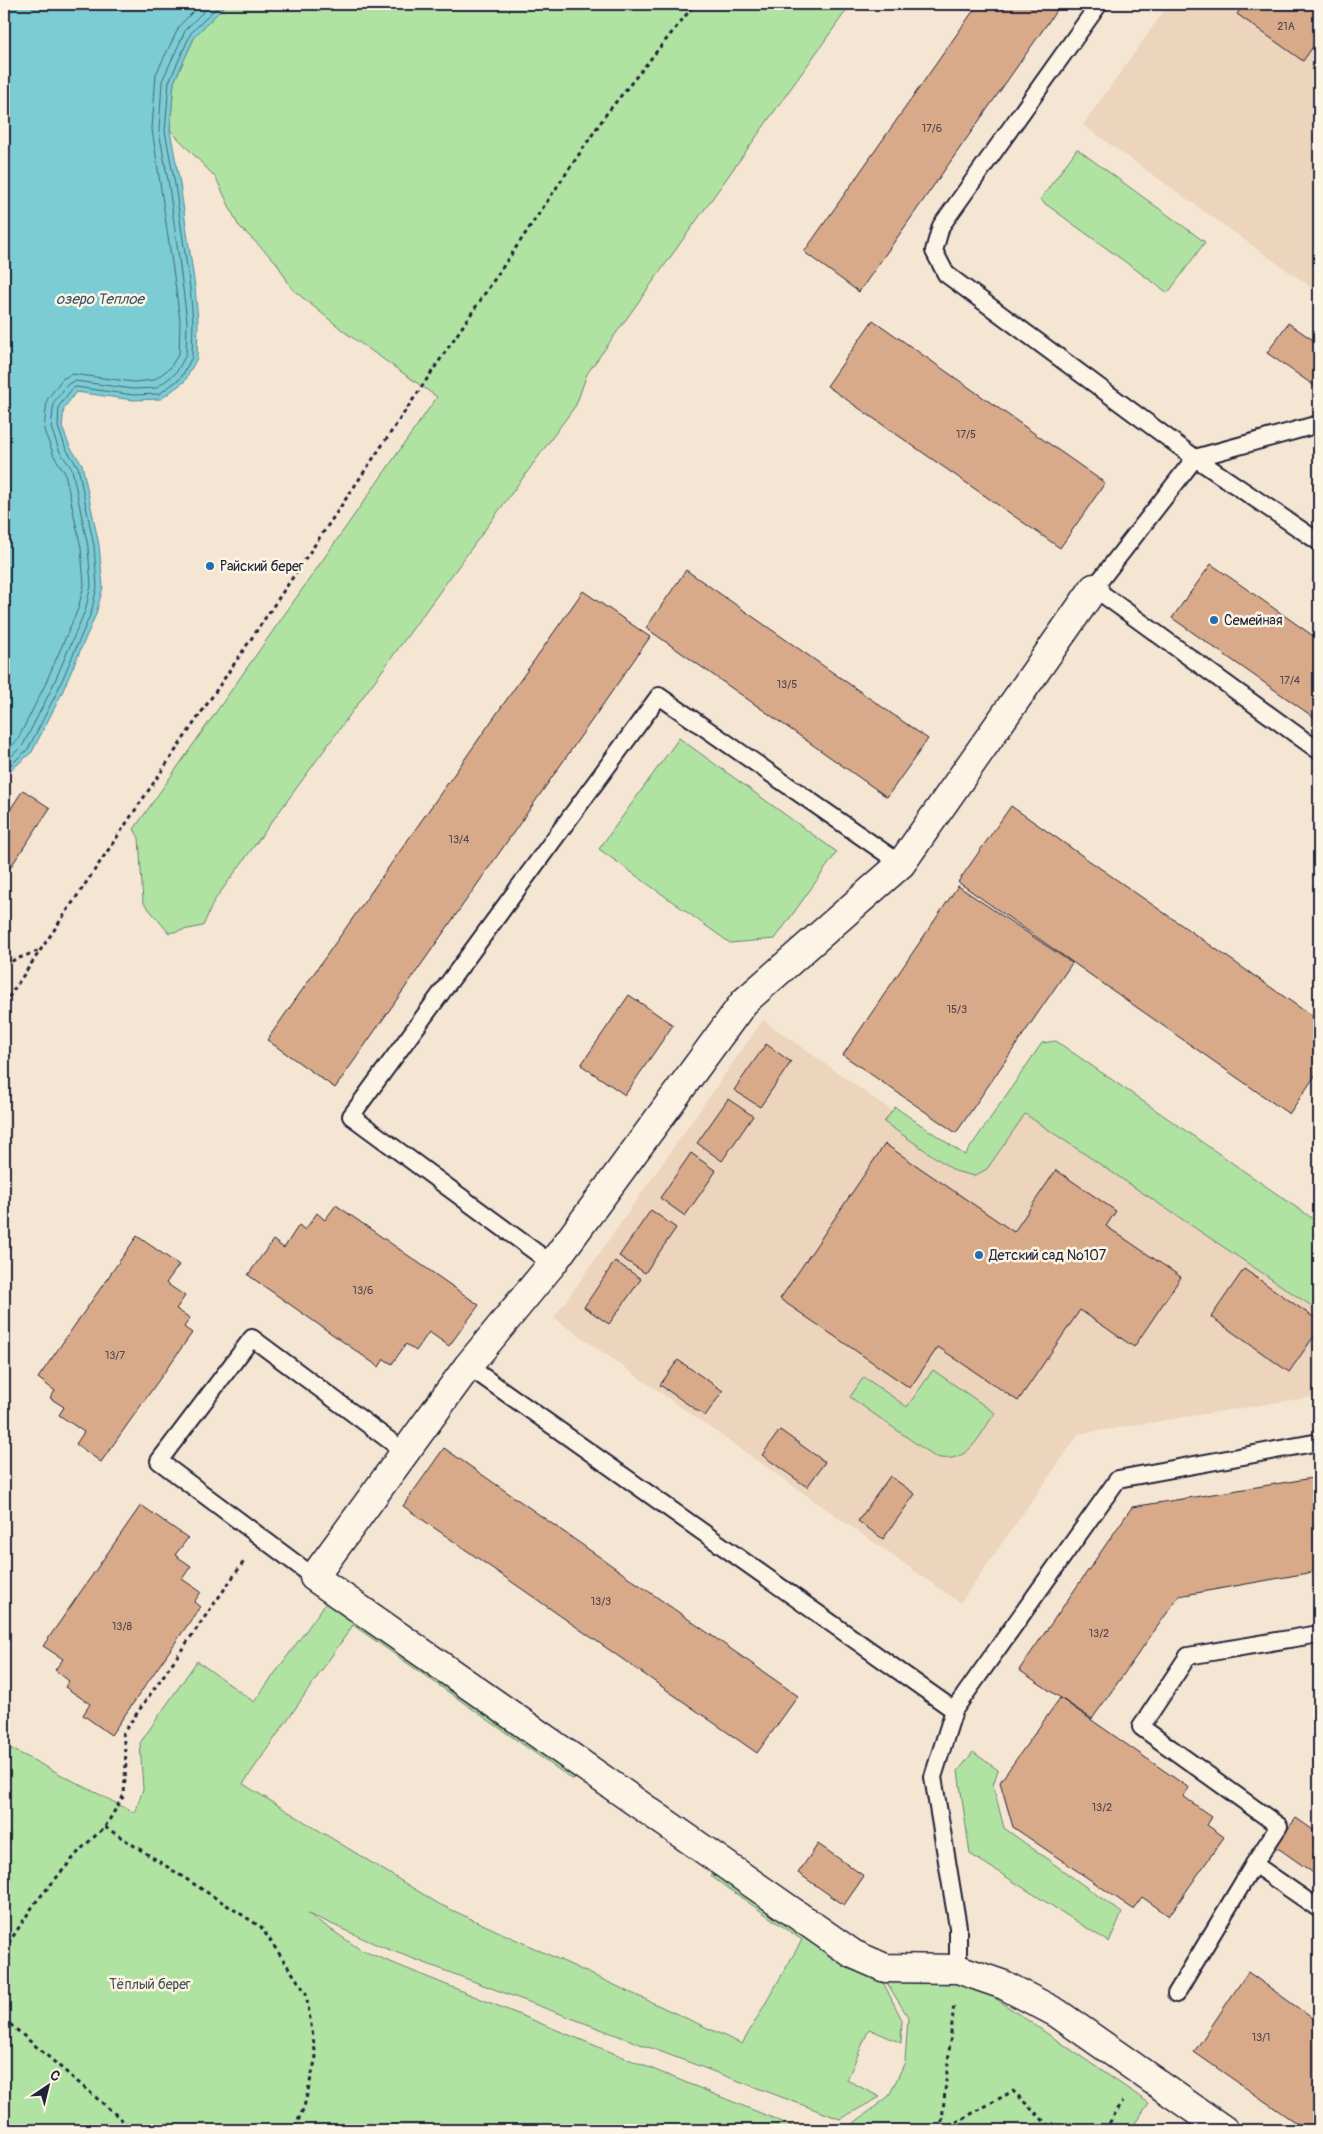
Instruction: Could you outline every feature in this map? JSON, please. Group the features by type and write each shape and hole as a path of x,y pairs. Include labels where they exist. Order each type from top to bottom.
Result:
{"street":[{"path":"1094,588 901,864 744,1002 552,1264 468,1366 314,1577 853,1954 885,1968 958,1969 1004,1985 1056,2013 1224,2130"}],"lane":[{"path":"1099,4 942,226 934,251 946,274 1195,458 1319,542"},
{"path":"1319,424 1195,458 1094,588 1319,751"},
{"path":"552,1264 351,1116 659,696 901,864"},
{"path":"314,1577 159,1462 252,1338 405,1452"},
{"path":"468,1366 954,1710"},
{"path":"958,1969 958,1927 932,1778 954,1710 1118,1479 1319,1442"},
{"path":"1176,1994 1279,1826 1141,1727 1188,1656 1319,1634"},
{"path":"1254,1864 1319,1909"}],"path":[{"path":"4,1004 607,113 695,4"},
{"path":"4,964 41,949"},
{"path":"4,1950 35,1903 81,1850 106,1827 124,1795 126,1762 123,1733 261,1537"},
{"path":"106,1827 261,1927 306,1993 316,2056 304,2107 294,2130"},
{"path":"942,2130 958,1969"},
{"path":"4,2019 134,2130"},
{"path":"942,2130 1013,2091 1053,2130"},
{"path":"1105,2130 1118,2108"}],"shaded area":[{"path":"1169,4 1319,4 1319,293 1083,125"},
{"path":"763,1020 980,1173 987,1169 1025,1114 1319,1311 1319,1394 1317,1396 1079,1434 960,1603 554,1318"}],"green space":[{"path":"227,4 851,4 587,374 576,405 214,901 203,926 169,933 143,902 139,838 134,829 437,397 346,333 292,289 276,262 238,225 216,178 170,130 174,82 195,36"},
{"path":"1077,149 1205,242 1168,293 1040,200"},
{"path":"679,738 837,852 775,939 730,943 599,849"},
{"path":"1056,1041 1319,1223 1319,1311 1025,1114 987,1169 974,1176 955,1171 884,1122 895,1107 965,1155 1042,1043"},
{"path":"933,1370 995,1413 978,1440 964,1453 956,1457 935,1457 850,1397 864,1377 907,1407"},
{"name":"Тёплый берег","path":"331,1596 591,1777 572,1779 353,1625 243,1784 439,1904 742,2044 802,1940 712,1877 710,1860 881,1978 902,2020 901,2043 869,2029 847,2080 880,2097 840,2119 382,1947 307,1913 361,1950 802,2130 4,2130 4,1745 135,1813 143,1789 140,1743 197,1661 254,1702"},
{"path":"973,1752 998,1770 993,1785 1004,1828 1122,1913 1109,1942 970,1854 958,1771"},
{"path":"884,1978 976,1985 1149,2103 1132,2130 845,2130 889,2096 905,2062 908,2017"}],"water":[{"name":"озеро Теплое","path":"4,4 227,4 195,36 174,82 170,130 195,287 198,321 197,358 185,381 161,399 133,400 76,392 64,408 62,427 70,447 82,464 99,545 103,587 96,614 61,695 32,752 4,776"}],"building":[{"path":"978,4 1061,4 859,292 804,252"},
{"path":"1244,4 1319,4 1319,38 1303,61 1237,14"},
{"path":"873,320 1105,483 1060,548 827,386"},
{"path":"1288,323 1319,344 1319,389 1267,353"},
{"path":"1211,564 1319,640 1319,721 1172,618"},
{"path":"686,570 928,739 887,797 646,628"},
{"path":"583,591 650,637 335,1088 267,1040"},
{"path":"23,790 50,808 4,877 4,819"},
{"path":"1011,806 1319,1021 1319,1070 1289,1114 958,882"},
{"path":"958,886 1072,963 956,1133 843,1055"},
{"path":"629,995 673,1025 625,1095 581,1065"},
{"path":"766,1044 791,1062 760,1107 734,1090"},
{"path":"728,1099 753,1116 722,1161 697,1143"},
{"name":"Детский сад №107","path":"885,1144 1014,1232 1056,1170 1116,1211 1106,1226 1181,1277 1134,1347 1080,1310 1018,1401 938,1347 910,1388 780,1299"},
{"path":"691,1153 716,1171 685,1216 660,1198"},
{"path":"336,1205 479,1305 449,1346 429,1332 416,1351 406,1344 392,1364 384,1359 379,1367 248,1275 273,1240 284,1248 299,1225 305,1230 317,1213 325,1220"},
{"path":"651,1210 676,1228 645,1273 619,1256"},
{"path":"137,1236 179,1265 166,1283 185,1296 176,1309 190,1318 184,1327 192,1333 101,1462 76,1444 84,1432 59,1415 64,1407 50,1398 55,1391 38,1378"},
{"path":"615,1261 641,1279 609,1324 584,1307"},
{"path":"1244,1269 1319,1321 1319,1329 1289,1372 1211,1317"},
{"path":"678,1360 723,1391 705,1416 660,1385"},
{"path":"780,1430 825,1462 807,1487 762,1455"},
{"path":"444,1448 798,1696 757,1753 403,1506"},
{"path":"890,1476 915,1494 883,1539 858,1521"},
{"path":"1319,1477 1319,1571 1179,1596 1092,1719 1019,1670 1132,1507"},
{"path":"141,1505 188,1538 175,1555 191,1566 182,1579 201,1592 194,1602 200,1607 111,1735 83,1715 90,1704 65,1687 69,1681 55,1670 63,1659 43,1646"},
{"path":"1060,1698 1189,1788 1183,1796 1212,1817 1207,1825 1224,1837 1169,1916 1142,1897 1133,1909 1013,1827 1000,1782"},
{"path":"1296,1818 1319,1834 1319,1877 1275,1846"},
{"path":"818,1844 864,1876 844,1905 798,1873"},
{"path":"1248,1972 1319,2023 1319,2130 1306,2130 1194,2052"}],"place":[{"name":"Райский берег","path":"210,566"},
{"name":"Семейная","path":"1214,620"},
{"name":"Детский сад №107","path":"979,1255"}]}
